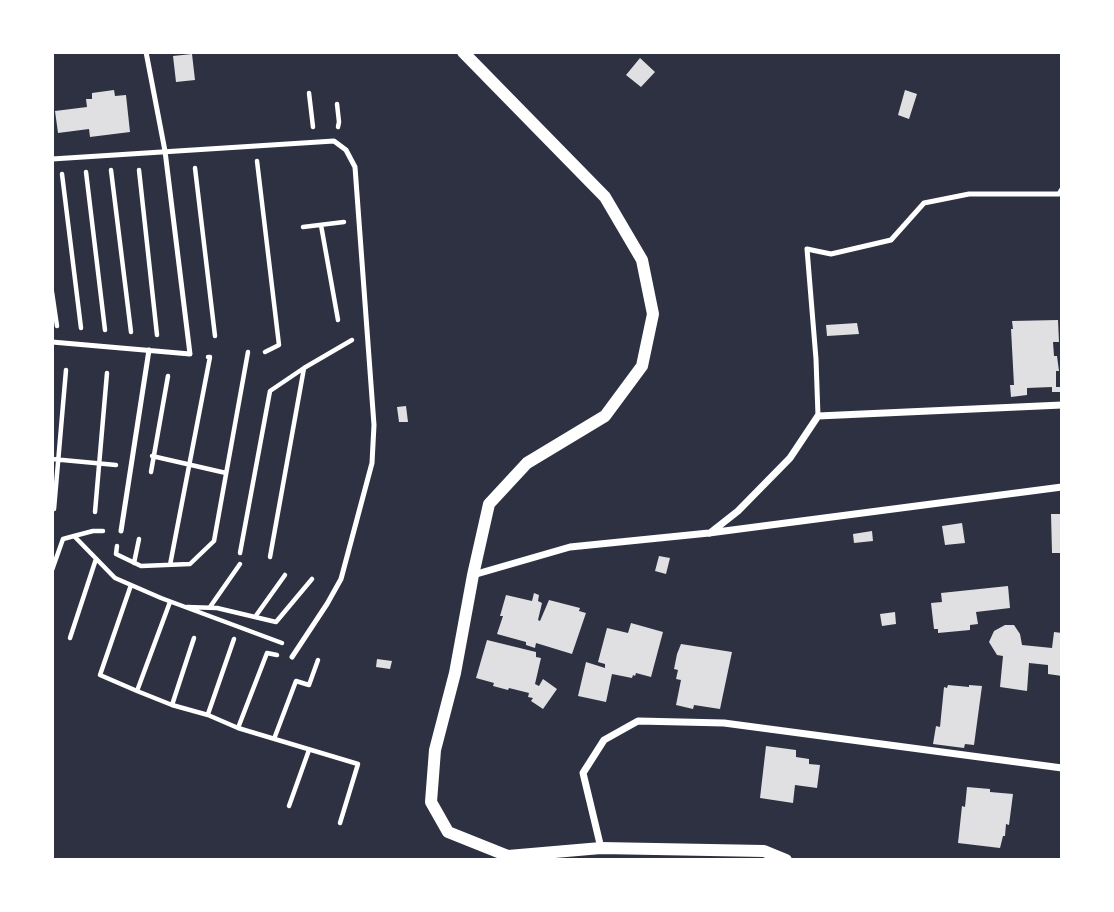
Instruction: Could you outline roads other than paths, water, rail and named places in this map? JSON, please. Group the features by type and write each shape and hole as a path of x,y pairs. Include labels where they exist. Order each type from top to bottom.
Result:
{"street":[{"path":"463,52 605,197 642,260 653,314 642,366 605,416 527,463 489,504 455,673 435,750 430,802 448,832 508,856 601,848 764,851 786,859"},
{"path":"709,533 738,511 790,458 818,416 1062,405"},
{"path":"473,575 570,547 709,533 1062,487"},
{"path":"601,848 583,773 604,740 638,722 724,723 1062,768"}],"lane":[{"path":"52,342 190,354 166,152 146,52"},
{"path":"56,159 334,141 345,150 355,167 373,425 372,463 341,579 292,657"},
{"path":"818,416 807,249 831,254 891,240 924,203 969,194 1059,194 1062,189"},
{"path":"121,531 149,350"}]}
